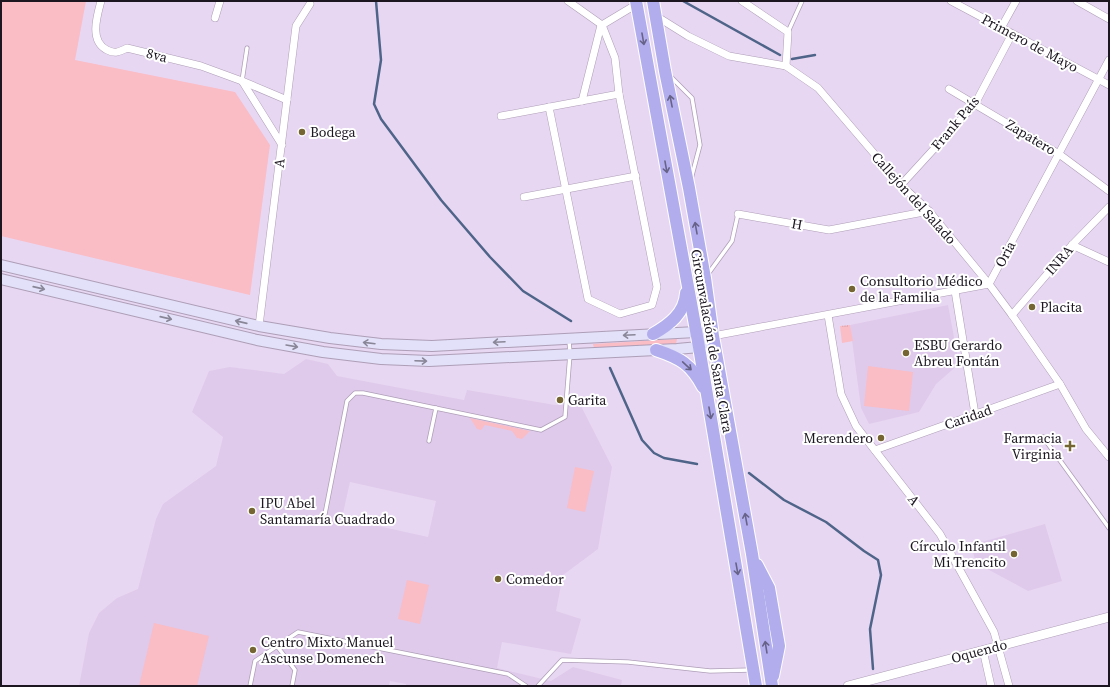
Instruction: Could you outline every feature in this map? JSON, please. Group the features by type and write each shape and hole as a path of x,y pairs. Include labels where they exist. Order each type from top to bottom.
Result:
{"highway":[{"name":"Circunvalación de Santa Clara","path":"653,1 705,278 713,336 752,554 769,588 779,646 772,686"},
{"name":"Circunvalación de Santa Clara","path":"636,2 699,347 756,686"},
{"path":"653,334 671,323 682,310 686,297 687,281"},
{"path":"656,350 673,356 685,363 697,376 707,394"}],"main road":[{"path":"1,265 259,326 330,338 381,344 432,346 696,332 713,336"},
{"path":"22,284 25,270"},
{"path":"1,279 257,340 323,352 381,359 429,361 656,350 699,347 713,336"}],"street":[{"name":"8va","path":"100,1 96,18 97,39 102,47 113,53 121,52 127,48 201,66 287,100"},
{"path":"215,18 220,1"},
{"path":"549,107 588,299 620,314 652,306 657,287 619,94 614,58 602,25 568,1"},
{"path":"742,1 788,32 786,66"},
{"name":"Primero de Mayo","path":"951,1 1109,85"},
{"path":"1001,28 1016,1"},
{"path":"1077,1 1109,19"},
{"path":"582,101 602,25 636,2"},
{"name":"A","path":"259,326 296,26 310,4"},
{"name":"Callejón del Salado","path":"656,16 688,36 728,56 786,66 818,88 901,185 928,211 989,284 1060,384 1086,429 1109,457"},
{"name":"Frank País","path":"901,185 974,104 1012,34"},
{"name":"Oria","path":"713,336 989,284 1109,60"},
{"path":"242,81 282,145"},
{"name":"Zapatero","path":"949,89 1059,154 1109,191"},
{"path":"501,116 619,94"},
{"path":"524,197 636,176"},
{"name":"INRA","path":"1012,315 1072,245 1109,207"},
{"name":"H","path":"738,214 829,230 928,211"},
{"path":"1072,245 1109,262"},
{"path":"954,291 975,414"},
{"name":"A","path":"828,315 841,394 856,426 940,534 994,632 1009,686"},
{"name":"Caridad","path":"875,450 1060,384"},
{"name":"Oquendo","path":"848,686 1109,616"},
{"path":"983,650 991,686"}],"lane":[{"path":"788,32 802,1"},
{"path":"242,81 247,48"},
{"path":"665,71 692,98 700,145 688,188"},
{"name":"H","path":"705,278 732,241 738,214"},
{"path":"257,340 259,326"},
{"path":"325,514 347,401 355,393 363,392 541,430 565,417 570,354 569,339"},
{"path":"429,441 436,408"},
{"path":"1043,437 1109,528"},
{"path":"250,686 255,661 298,632 508,674 526,686"},
{"path":"277,646 295,670 292,686"},
{"path":"538,686 562,660 628,662 710,671 754,670"}],"shaded area":[{"name":"ESBU Gerardo Abreu Fontán","path":"948,305 959,364 936,384 919,412 869,424 861,408 850,325"},
{"name":"IPU Abel Santamaría Cuadrado","path":"306,359 328,364 337,376 464,400 467,390 555,405 564,404 581,406 612,467 598,549 563,575 556,611 581,619 571,654 502,642 497,668 551,681 573,667 622,680 621,686 406,686 406,684 390,681 389,686 79,686 89,633 99,613 117,598 138,589 156,519 163,504 216,466 223,437 192,412 209,371 230,367 284,374","holes":["350,482 436,501 428,537 342,518"]},
{"name":"Círculo Infantil Mi Trencito","path":"1045,524 1062,581 1028,591 976,563 971,545"}],"green space":[{"path":"1,1 86,1 75,60 235,92 270,145 250,295 1,236"},
{"path":"850,325 853,341 842,343 840,326"},
{"path":"677,339 676,344 594,348 593,344"},
{"path":"868,366 913,372 909,411 864,406"},
{"path":"470,418 530,431 522,439 517,438 512,431 485,425 481,430 477,429"},
{"path":"575,467 594,471 585,512 567,508"},
{"path":"407,580 429,585 420,624 398,619"},
{"path":"154,623 209,636 197,686 139,686"}],"waterway":[{"path":"376,1 381,60 374,104 381,119 441,200 490,257 523,291 571,321"},
{"path":"683,1 780,55"},
{"path":"792,59 815,55"},
{"path":"610,368 642,440 654,453 664,458 697,464"},
{"path":"749,473 784,500 826,522 878,560 881,575 870,629 873,669"}],"place":[{"name":"Bodega","path":"302,132"},
{"name":"Consultorio Médico de la Familia","path":"852,289"},
{"name":"Placita","path":"1032,307"},
{"name":"ESBU Gerardo Abreu Fontán","path":"906,353"},
{"name":"Garita","path":"560,400"},
{"name":"Merendero","path":"881,438"},
{"name":"Farmacia Virginia","path":"1070,446"},
{"name":"IPU Abel Santamaría Cuadrado","path":"252,511"},
{"name":"Círculo Infantil Mi Trencito","path":"1014,554"},
{"name":"Comedor","path":"498,579"},
{"name":"Centro Mixto Manuel Ascunse Domenech","path":"253,650"}]}
